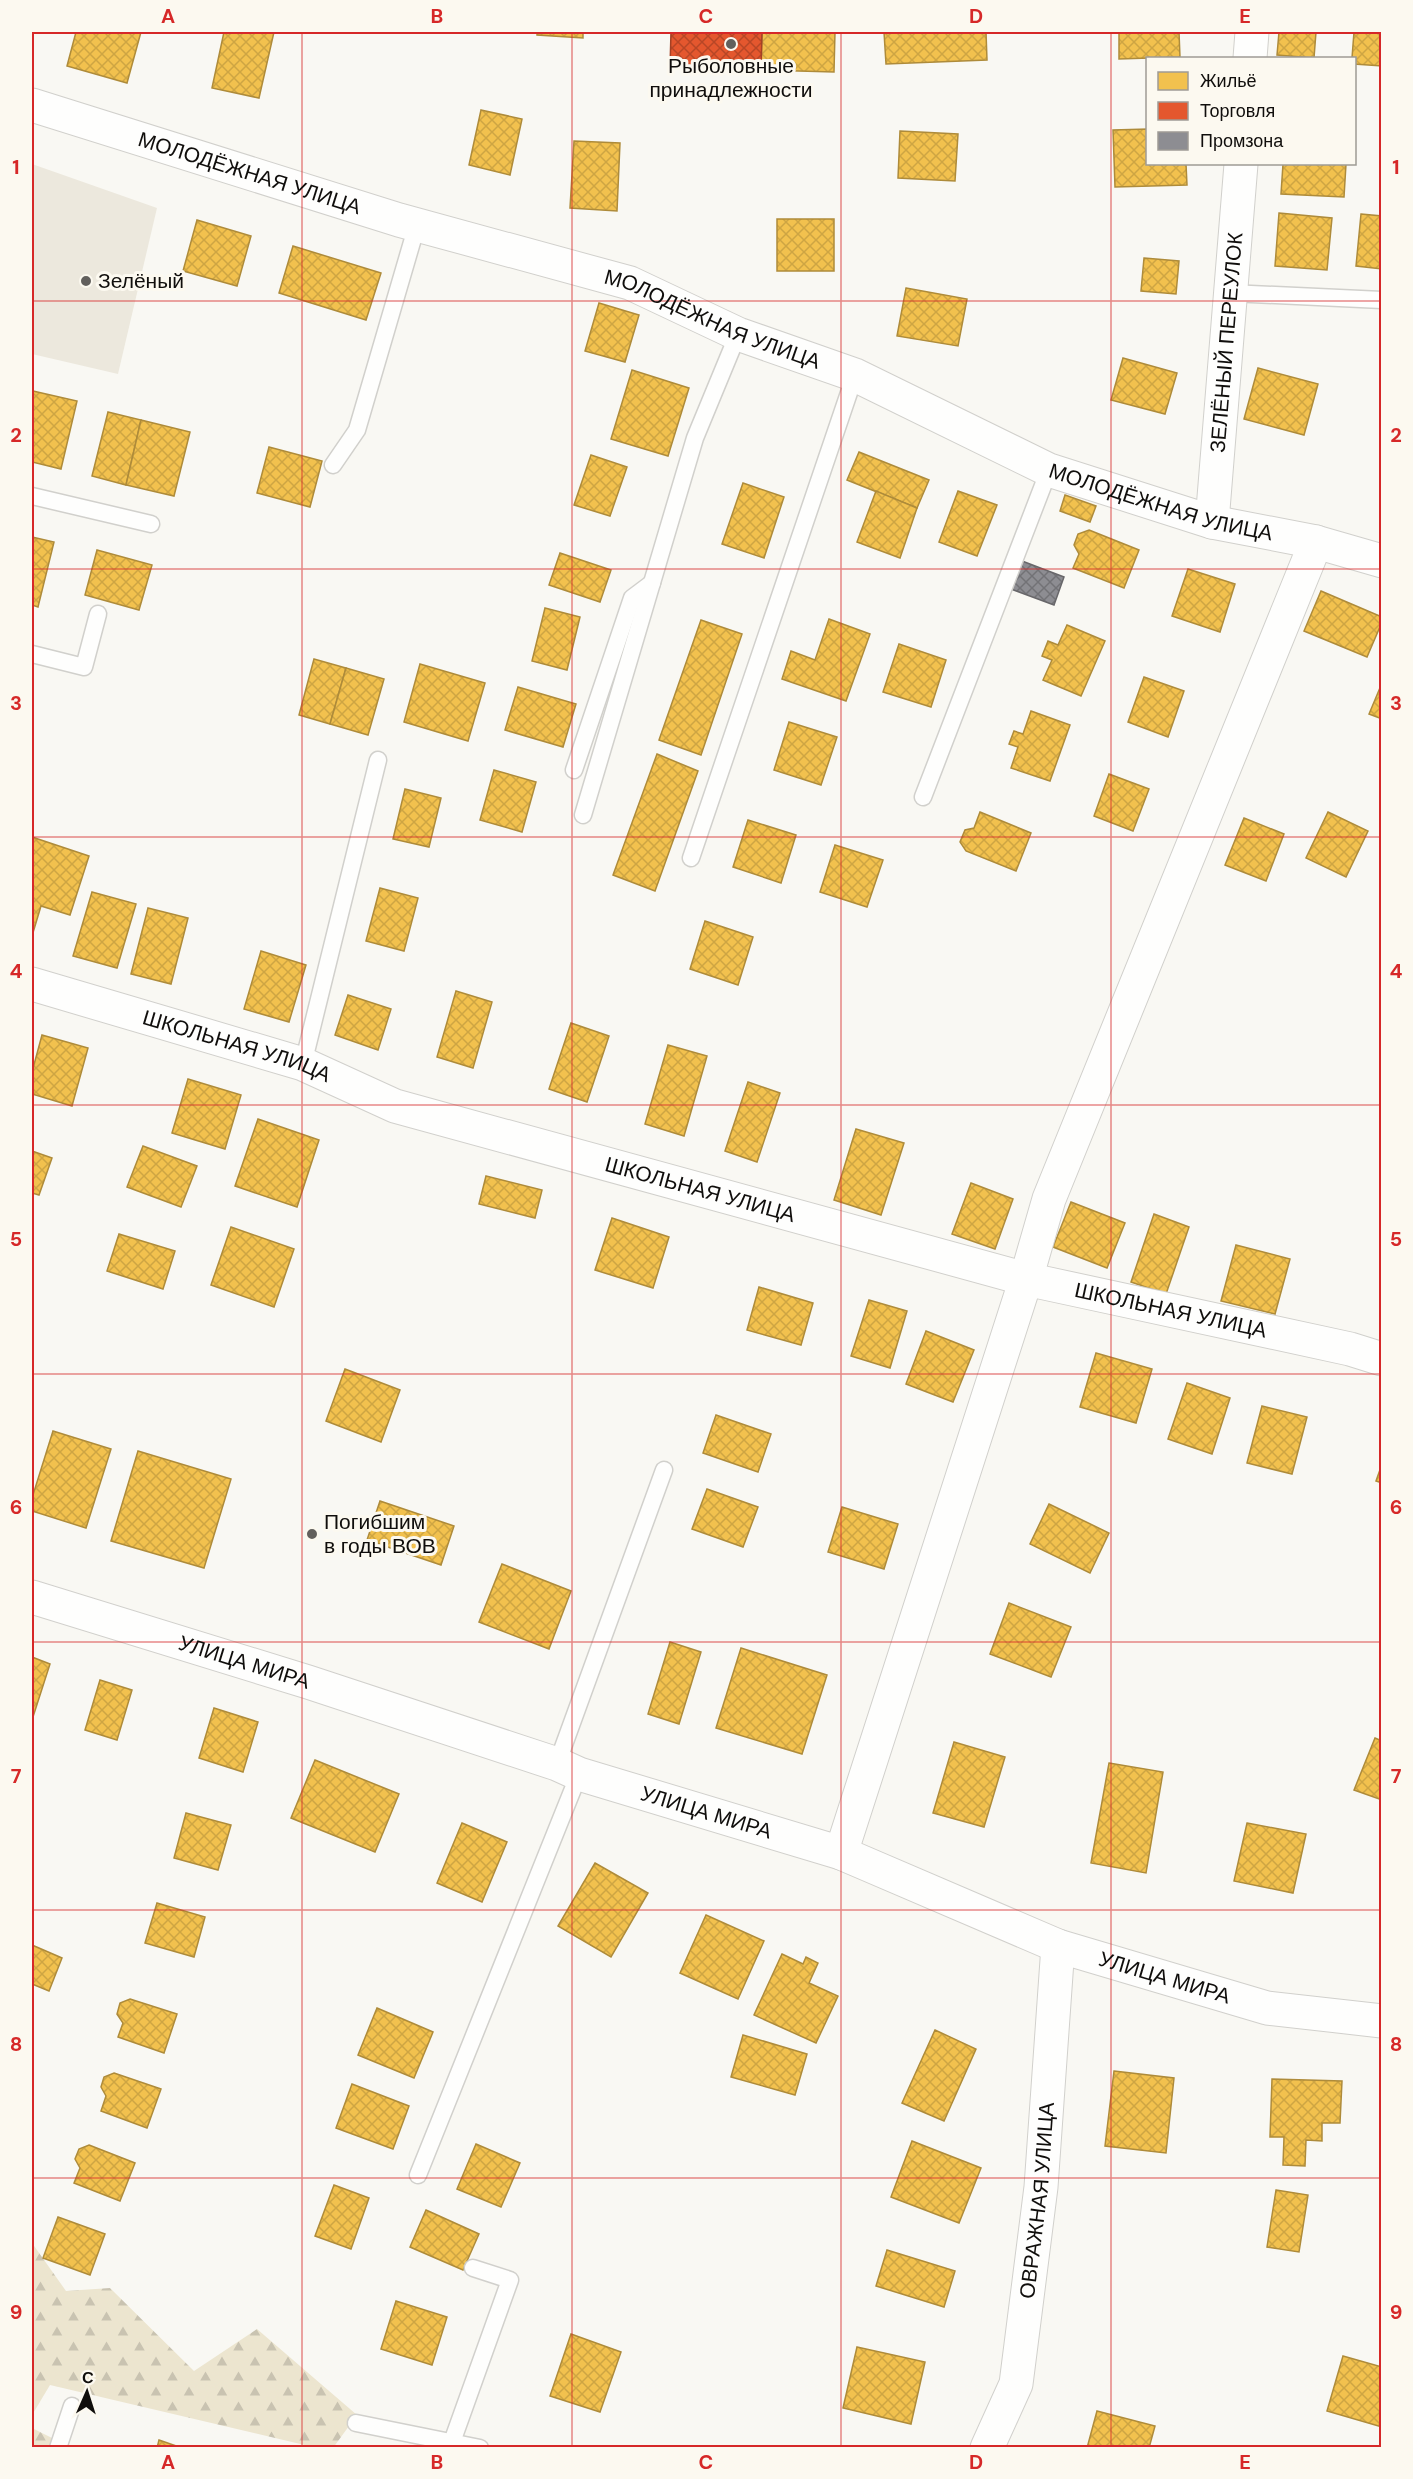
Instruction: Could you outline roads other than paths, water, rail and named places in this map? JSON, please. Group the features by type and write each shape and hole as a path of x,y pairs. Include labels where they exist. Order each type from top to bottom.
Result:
{"street":[{"path":"1250,57 1252,32"},
{"name":"МОЛОДЁЖНАЯ УЛИЦА","path":"32,105 417,225 630,283 738,334 855,375 1049,470 1212,522 1316,542 1382,561"},
{"name":"ЗЕЛЁНЫЙ ПЕРЕУЛОК","path":"1212,522 1241,165"},
{"path":"841,1854 1026,1279 1049,1199 1316,542"},
{"name":"ШКОЛЬНАЯ УЛИЦА","path":"32,984 303,1064 396,1106 1026,1279 1350,1348 1382,1359"},
{"name":"УЛИЦА МИРА","path":"32,1597 308,1682 568,1769 841,1854 1058,1946 1267,2008 1382,2020"},
{"name":"ОВРАЖНАЯ УЛИЦА","path":"987,2448 1016,2384 1041,2187 1058,1946"}],"lane":[{"path":"333,465 357,430 417,225"},
{"path":"1230,293 1382,300"},
{"path":"583,815 695,438 738,334"},
{"path":"691,858 855,375"},
{"path":"923,797 1049,470"},
{"path":"32,496 151,524"},
{"path":"574,770 632,598 652,583"},
{"path":"32,654 84,667 98,614"},
{"path":"303,1064 378,760"},
{"path":"418,2175 568,1769 664,1470"},
{"path":"452,2442 510,2280 472,2268"},
{"path":"58,2448 72,2406"},
{"path":"356,2423 480,2448"}],"place":[{"name":"Рыболовные принадлежности","path":"731,44"},
{"name":"Зелёный","path":"86,281"},
{"name":"Погибшим в годы ВОВ","path":"312,1534"}]}
